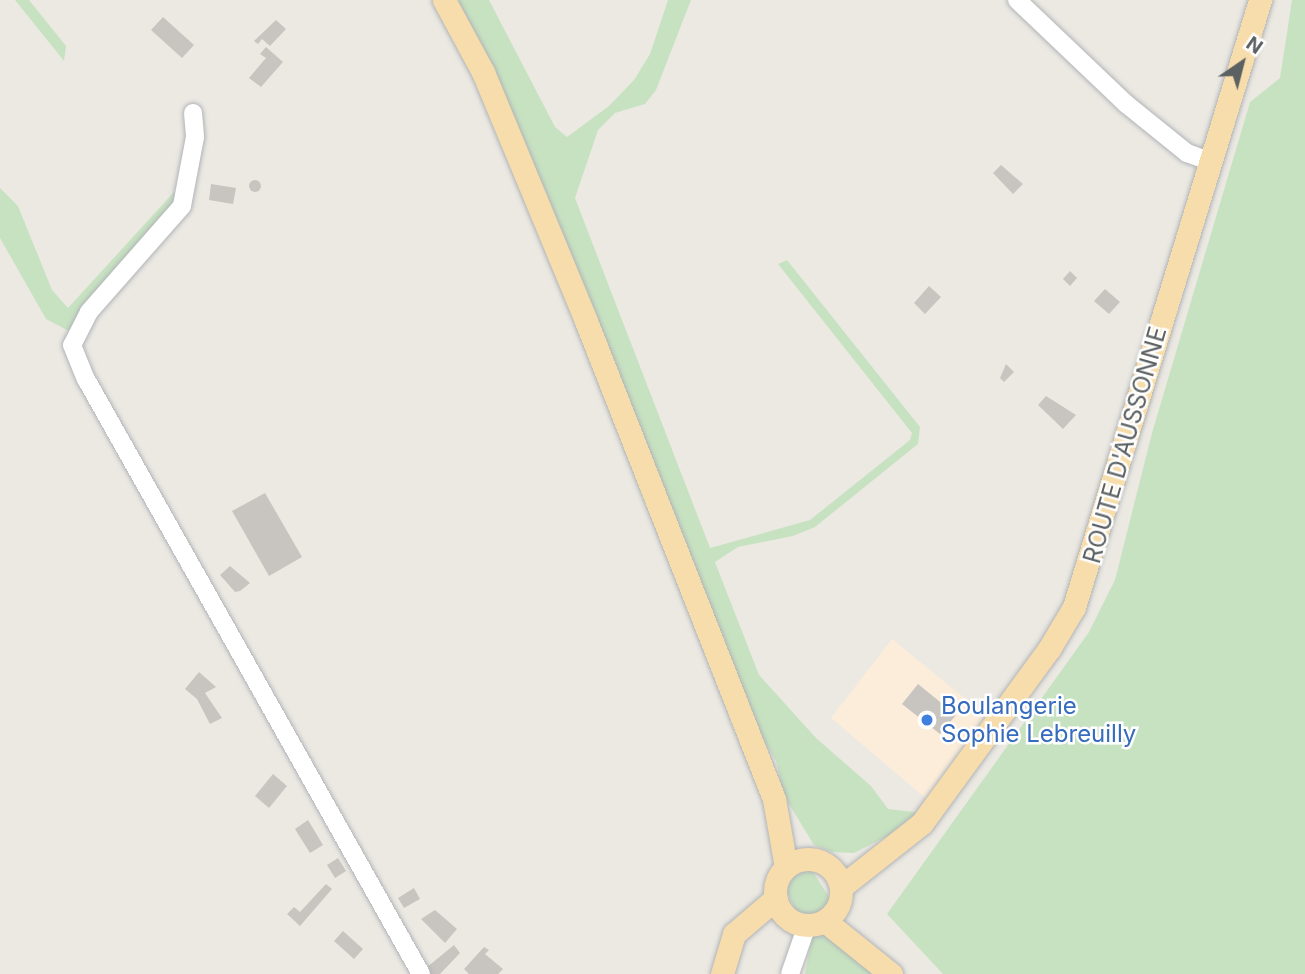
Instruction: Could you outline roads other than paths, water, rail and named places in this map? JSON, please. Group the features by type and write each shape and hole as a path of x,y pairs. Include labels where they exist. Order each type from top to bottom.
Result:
{"main road":[{"path":"444,0 505,121 774,799 786,867 775,887 776,898 807,922 885,967"},
{"name":"ROUTE D'AUSSONNE","path":"841,894 922,823 1074,607 1260,0"},
{"path":"774,799 841,894 885,967"},
{"name":"ROUTE D'AUSSONNE","path":"819,862 898,843"},
{"path":"786,867 819,862"},
{"path":"728,951 760,925 807,922 841,894"},
{"path":"722,974 728,951 741,925 776,898"}],"street":[{"path":"1017,0 1125,103 1187,153 1209,162"},
{"path":"193,113 195,137 182,206 89,312 72,345 86,379 421,974"},
{"path":"790,974 807,922"}],"place":[{"name":"Boulangerie Sophie Lebreuilly","path":"927,720"}]}
